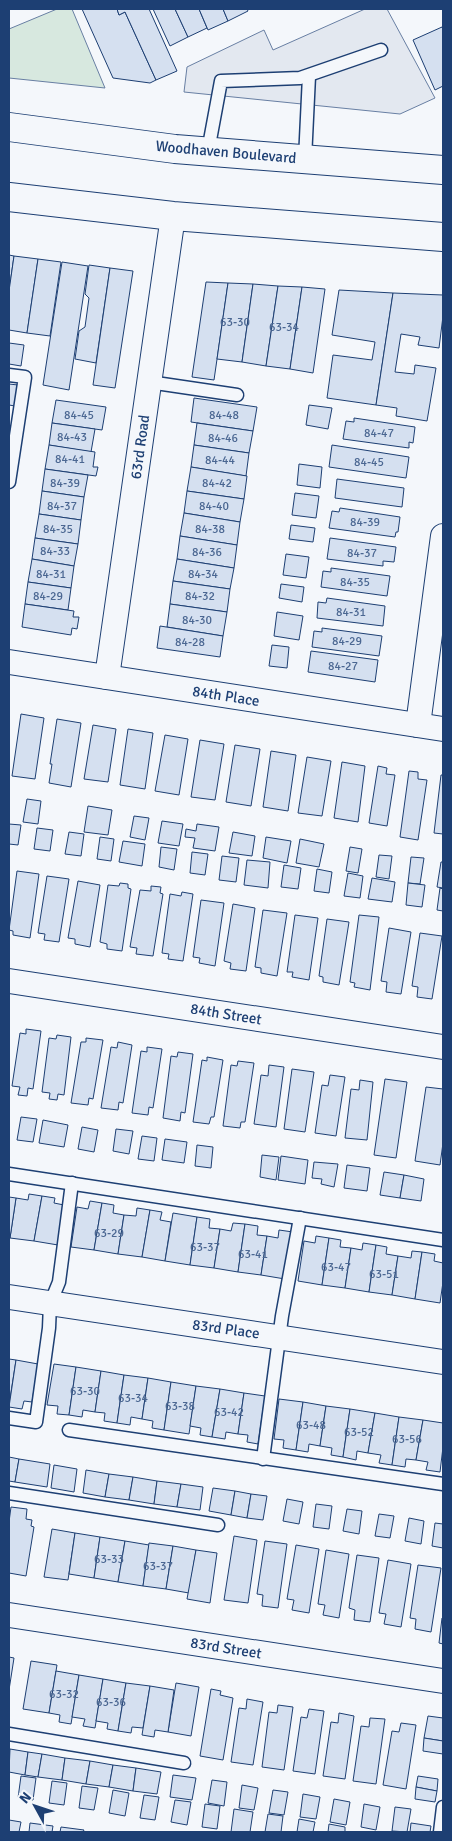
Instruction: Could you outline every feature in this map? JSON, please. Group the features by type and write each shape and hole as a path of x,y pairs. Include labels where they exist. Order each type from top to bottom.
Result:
{"main road":[{"name":"Woodhaven Boulevard","path":"9,127 175,149 306,159 437,165"},
{"path":"9,197 173,216 443,237"}],"street":[{"name":"63rd Road","path":"107,677 173,216"},
{"path":"418,725 443,536"},
{"name":"84th Place","path":"9,662 443,729"},
{"name":"84th Street","path":"9,981 443,1047"},
{"name":"83rd Place","path":"9,1297 443,1362"},
{"name":"83rd Street","path":"9,1615 443,1681"}],"lane":[{"path":"208,151 220,82 300,78 381,50"},
{"path":"306,159 308,76"},
{"path":"9,375 25,377 9,482"},
{"path":"149,382 237,395"},
{"path":"9,1174 443,1240"},
{"path":"9,1418 36,1422 49,1328 50,1304 60,1282 72,1183"},
{"path":"264,1459 280,1337 300,1218"},
{"path":"69,1430 443,1484"},
{"path":"9,1493 218,1525"},
{"path":"9,1734 184,1763"},
{"path":"440,1832 443,1807"}],"shaded area":[{"path":"57,9 72,9 105,88 9,78 9,29"},
{"path":"365,9 387,9 435,98 400,114 184,92 187,67 264,30 273,50"}],"building":[{"path":"82,9 117,9 119,15 125,12 156,80 150,83 113,78"},
{"path":"117,9 149,9 177,71 156,80 125,12 119,15"},
{"path":"153,9 175,9 188,37 170,46"},
{"path":"175,9 199,9 207,28 188,37"},
{"path":"199,9 223,9 228,21 208,30"},
{"path":"223,9 247,9 248,11 228,21"},
{"path":"442,27 443,86 435,90 413,40"},
{"path":"9,255 14,256 9,291"},
{"path":"14,256 38,259 27,333 9,330 9,291"},
{"path":"38,259 61,262 50,336 27,333"},
{"path":"62,262 88,266 69,390 43,385"},
{"path":"89,265 110,268 96,363 75,359 79,331 85,327 89,298 85,294"},
{"path":"110,268 133,271 115,388 93,385"},
{"path":"206,282 228,283 214,380 192,377"},
{"path":"228,283 253,284 242,362 217,359"},
{"path":"253,284 278,286 266,366 242,362"},
{"path":"278,286 302,287 290,369 266,366"},
{"path":"302,287 325,289 313,373 290,369"},
{"path":"339,290 393,293 376,405 327,398 333,355 372,360 375,342 332,335"},
{"path":"393,293 443,295 443,316 439,348 418,345 420,337 401,334 395,372 414,374 415,365 436,368 427,421 396,416 397,408 376,405"},
{"path":"9,343 24,345 21,366 9,364"},
{"path":"9,384 18,385 15,406 9,405"},
{"path":"194,398 257,407 253,431 191,422"},
{"path":"56,400 106,407 102,430 52,423"},
{"path":"309,405 332,408 328,429 306,425"},
{"path":"354,418 415,427 413,443 409,442 409,448 343,439 346,421 354,422"},
{"path":"52,423 95,429 91,452 49,445"},
{"path":"197,423 253,431 249,453 194,445"},
{"path":"49,445 95,452 93,467 98,467 96,476 45,469"},
{"path":"194,445 249,453 246,476 191,467"},
{"path":"332,445 409,457 406,478 329,467"},
{"path":"299,464 322,467 320,488 297,485"},
{"path":"191,467 247,476 244,499 187,491"},
{"path":"45,469 88,475 84,497 42,491"},
{"path":"337,479 404,488 402,507 335,498"},
{"path":"42,491 84,497 81,520 39,514"},
{"path":"187,491 244,499 240,522 184,513"},
{"path":"295,493 319,496 316,518 292,515"},
{"path":"340,508 400,517 398,532 396,532 395,537 329,528 332,511 339,512"},
{"path":"184,513 240,522 237,545 180,536"},
{"path":"39,514 81,520 78,544 35,538"},
{"path":"291,525 315,528 313,542 289,539"},
{"path":"180,536 237,545 234,568 177,559"},
{"path":"35,538 78,544 74,566 32,559"},
{"path":"330,538 396,547 394,562 383,561 383,566 327,559"},
{"path":"286,554 309,557 306,578 283,575"},
{"path":"32,559 74,566 71,588 28,582"},
{"path":"177,559 234,568 230,589 173,581"},
{"path":"331,568 390,576 387,596 321,587 323,571 331,572"},
{"path":"173,581 230,589 227,612 170,604"},
{"path":"28,582 71,588 68,610 25,604"},
{"path":"281,584 304,587 302,602 279,598"},
{"path":"327,598 385,606 383,626 317,618 318,602 326,603"},
{"path":"25,604 74,611 73,617 79,617 77,629 72,628 71,635 22,627"},
{"path":"170,604 227,612 223,636 167,627"},
{"path":"277,612 303,616 299,640 274,636"},
{"path":"160,626 223,636 220,657 157,648"},
{"path":"322,628 382,636 379,656 312,647 314,631 322,632"},
{"path":"272,645 289,647 287,668 269,666"},
{"path":"311,651 378,660 375,682 308,672"},
{"path":"21,714 44,718 35,779 12,776"},
{"path":"57,719 81,723 71,787 49,783"},
{"path":"93,725 116,729 108,782 84,779"},
{"path":"128,729 153,733 145,789 120,785"},
{"path":"165,735 188,739 179,795 155,791"},
{"path":"200,740 224,744 215,800 191,797"},
{"path":"235,745 260,749 251,806 226,802"},
{"path":"271,751 296,755 288,811 263,807"},
{"path":"307,757 331,761 322,816 298,813"},
{"path":"342,762 365,766 358,822 334,818"},
{"path":"378,766 387,768 386,774 395,775 387,826 369,823"},
{"path":"409,771 418,772 418,779 427,780 418,840 400,837"},
{"path":"441,775 443,775 443,834 434,833"},
{"path":"27,799 41,801 38,824 23,822"},
{"path":"88,806 112,810 108,835 84,832"},
{"path":"134,816 149,818 145,840 130,837"},
{"path":"162,821 183,824 179,846 158,843"},
{"path":"9,824 21,825 18,845 9,844"},
{"path":"197,824 219,827 215,851 193,848 195,838 185,837 186,829 196,831"},
{"path":"37,828 53,830 50,851 34,849"},
{"path":"69,832 84,834 81,856 65,854"},
{"path":"233,832 255,836 252,856 229,853"},
{"path":"100,837 114,839 111,861 97,859"},
{"path":"266,837 291,841 287,863 263,858"},
{"path":"300,839 324,844 319,867 296,863"},
{"path":"123,841 145,844 142,866 119,862"},
{"path":"161,847 177,849 174,870 159,867"},
{"path":"350,847 362,849 358,873 346,871"},
{"path":"192,852 208,854 205,875 190,873"},
{"path":"379,855 392,856 389,879 376,877"},
{"path":"222,856 239,858 236,882 219,880"},
{"path":"411,857 424,858 420,884 408,883"},
{"path":"247,860 270,862 268,888 244,885"},
{"path":"441,862 443,862 443,888 437,887"},
{"path":"284,865 301,868 298,889 281,887"},
{"path":"317,869 332,872 329,893 314,891"},
{"path":"17,871 39,874 30,938 13,935 13,931 9,930"},
{"path":"348,873 363,876 360,898 344,896"},
{"path":"47,876 69,879 59,942 44,940 45,934 38,933"},
{"path":"372,878 395,882 392,902 368,899"},
{"path":"78,881 100,885 90,947 75,944 75,939 68,938"},
{"path":"120,883 128,884 128,888 131,889 122,951 107,949 107,944 100,942 108,885 119,886"},
{"path":"408,883 425,885 422,907 406,905"},
{"path":"151,886 161,887 160,893 163,894 153,956 136,954 137,948 130,947 140,890 151,891"},
{"path":"440,888 443,889 443,911 437,910"},
{"path":"182,892 193,894 183,961 168,959 169,954 162,953 170,894 181,896"},
{"path":"201,900 224,903 215,966 199,963 200,958 193,957"},
{"path":"233,904 255,908 246,971 230,969 231,963 224,961"},
{"path":"263,910 287,913 277,976 261,973 261,968 255,967"},
{"path":"295,915 318,918 309,980 292,977 293,972 287,972"},
{"path":"359,915 379,917 370,990 354,987 355,983 350,982"},
{"path":"327,919 349,922 339,985 323,982 323,977 319,976"},
{"path":"389,928 411,932 401,994 386,992 387,982 381,981"},
{"path":"420,933 442,936 432,999 417,997 418,987 412,986"},
{"path":"26,1029 41,1031 33,1089 28,1088 27,1096 18,1095 20,1087 12,1086 20,1033 26,1034"},
{"path":"57,1035 71,1037 64,1095 58,1094 57,1100 49,1099 50,1093 42,1092 49,1038 56,1039"},
{"path":"86,1038 103,1040 93,1099 89,1098 88,1105 71,1103 81,1042 86,1042"},
{"path":"118,1042 132,1045 123,1103 119,1102 118,1110 101,1108 111,1047 117,1048"},
{"path":"147,1047 162,1049 153,1108 149,1107 148,1115 132,1113 141,1051 147,1052"},
{"path":"178,1052 193,1054 185,1113 181,1112 180,1121 163,1118 171,1056 177,1057"},
{"path":"207,1057 223,1060 214,1117 211,1117 209,1124 193,1122 202,1060 207,1061"},
{"path":"238,1061 254,1063 245,1122 241,1122 240,1128 223,1126 231,1065 237,1066"},
{"path":"269,1065 284,1067 276,1127 254,1124 261,1075 268,1076"},
{"path":"292,1069 314,1072 305,1132 284,1129"},
{"path":"330,1075 345,1077 336,1136 315,1133 322,1085 328,1086"},
{"path":"385,1079 407,1082 396,1158 374,1155"},
{"path":"360,1080 373,1082 367,1140 345,1138 351,1089 359,1090"},
{"path":"426,1087 443,1089 443,1143 440,1165 415,1161"},
{"path":"21,1117 37,1119 33,1142 17,1140"},
{"path":"43,1120 68,1125 64,1147 39,1143"},
{"path":"82,1127 98,1130 94,1152 78,1149"},
{"path":"116,1129 133,1131 129,1154 113,1151"},
{"path":"142,1136 157,1138 154,1161 138,1159"},
{"path":"165,1139 187,1142 184,1163 162,1160"},
{"path":"197,1145 213,1147 211,1168 195,1166"},
{"path":"262,1155 279,1157 276,1180 260,1177"},
{"path":"281,1156 308,1160 305,1184 278,1180"},
{"path":"314,1162 338,1164 334,1187 321,1184 322,1179 312,1178"},
{"path":"347,1165 370,1168 367,1191 344,1188"},
{"path":"384,1172 404,1175 400,1198 380,1195"},
{"path":"404,1175 424,1179 421,1201 400,1198"},
{"path":"29,1194 42,1196 34,1241 10,1238 16,1198 28,1200"},
{"path":"42,1196 55,1198 54,1203 64,1205 58,1245 34,1241"},
{"path":"9,1197 16,1198 10,1238 9,1237"},
{"path":"90,1201 102,1203 94,1250 71,1247 77,1207 88,1209"},
{"path":"102,1203 114,1205 113,1213 124,1215 118,1254 94,1250"},
{"path":"137,1208 150,1210 142,1257 118,1254 124,1215 136,1216"},
{"path":"150,1210 162,1212 160,1220 171,1222 165,1261 142,1257"},
{"path":"173,1213 197,1217 190,1265 165,1261"},
{"path":"197,1217 210,1219 209,1228 220,1229 214,1268 190,1265"},
{"path":"233,1223 245,1224 238,1272 214,1268 220,1229 231,1231"},
{"path":"245,1224 258,1226 257,1235 267,1236 261,1275 238,1272"},
{"path":"279,1230 293,1232 285,1279 261,1275 267,1236 278,1238"},
{"path":"316,1236 329,1238 322,1285 298,1281 304,1241 315,1243"},
{"path":"329,1238 341,1240 340,1247 351,1248 345,1288 322,1285"},
{"path":"363,1243 376,1245 369,1292 345,1288 351,1248 362,1250"},
{"path":"376,1245 387,1247 386,1254 398,1256 392,1295 369,1292"},
{"path":"412,1251 422,1252 415,1299 392,1295 398,1256 411,1258"},
{"path":"422,1252 435,1254 434,1261 443,1263 440,1303 415,1299"},
{"path":"9,1359 16,1360 9,1405"},
{"path":"16,1360 38,1364 32,1402 24,1401 22,1409 9,1407"},
{"path":"54,1364 76,1367 69,1415 57,1414 58,1406 47,1405"},
{"path":"76,1367 101,1371 95,1412 83,1410 82,1417 69,1415"},
{"path":"101,1371 124,1375 117,1423 104,1421 105,1413 95,1412"},
{"path":"124,1375 148,1378 142,1419 131,1417 130,1425 117,1423"},
{"path":"148,1378 171,1382 164,1430 152,1428 153,1421 142,1419"},
{"path":"171,1382 196,1386 189,1434 164,1430"},
{"path":"196,1386 220,1389 212,1437 200,1435 201,1428 190,1426"},
{"path":"220,1389 244,1393 238,1434 226,1432 225,1439 212,1437"},
{"path":"244,1393 265,1396 258,1444 247,1442 248,1435 238,1434"},
{"path":"279,1399 303,1402 296,1450 283,1448 284,1440 274,1439"},
{"path":"303,1402 326,1406 320,1446 309,1444 308,1452 296,1450"},
{"path":"326,1406 350,1409 343,1457 331,1455 332,1448 320,1446"},
{"path":"350,1409 375,1413 368,1453 357,1451 356,1460 343,1457"},
{"path":"375,1413 399,1417 392,1465 379,1463 381,1455 368,1453"},
{"path":"399,1417 423,1420 416,1460 406,1459 405,1467 392,1465"},
{"path":"423,1420 443,1423 440,1472 426,1470 428,1462 416,1460"},
{"path":"9,1457 19,1459 15,1482 9,1481"},
{"path":"19,1459 50,1464 47,1487 15,1482"},
{"path":"54,1465 77,1469 74,1492 51,1488"},
{"path":"86,1470 109,1474 105,1497 83,1493"},
{"path":"109,1474 133,1477 129,1500 105,1497"},
{"path":"133,1477 157,1481 154,1504 129,1500"},
{"path":"157,1481 181,1484 177,1507 154,1504"},
{"path":"181,1484 203,1487 200,1510 177,1507"},
{"path":"213,1488 235,1491 231,1515 209,1511"},
{"path":"235,1491 251,1494 247,1518 231,1515"},
{"path":"251,1494 267,1496 263,1520 247,1518"},
{"path":"287,1499 303,1502 299,1524 283,1521"},
{"path":"316,1504 332,1506 329,1529 313,1527"},
{"path":"11,1507 27,1509 26,1519 32,1520 31,1526 34,1527 26,1576 9,1573 9,1522"},
{"path":"347,1509 362,1511 359,1534 343,1531"},
{"path":"379,1514 394,1516 390,1538 375,1536"},
{"path":"409,1518 424,1521 421,1544 405,1541"},
{"path":"435,1523 443,1524 443,1548 432,1546"},
{"path":"52,1529 75,1533 68,1580 44,1577"},
{"path":"75,1533 100,1537 94,1578 69,1574"},
{"path":"234,1536 257,1540 248,1603 224,1600"},
{"path":"100,1537 125,1541 118,1582 94,1578"},
{"path":"125,1541 149,1545 143,1586 118,1582"},
{"path":"265,1541 287,1544 278,1608 262,1606 263,1595 257,1594"},
{"path":"149,1543 173,1546 166,1589 143,1586"},
{"path":"296,1545 319,1549 309,1613 292,1610 294,1600 287,1599"},
{"path":"173,1546 196,1550 189,1593 166,1589"},
{"path":"196,1550 217,1553 210,1603 187,1599"},
{"path":"326,1550 349,1554 339,1618 323,1615 325,1605 318,1604"},
{"path":"357,1555 379,1558 370,1622 354,1620 355,1610 349,1608"},
{"path":"388,1560 411,1564 401,1627 384,1624 386,1614 379,1613"},
{"path":"418,1565 441,1568 431,1632 415,1629 416,1619 410,1618"},
{"path":"443,1618 443,1644 439,1643"},
{"path":"9,1657 14,1658 9,1690"},
{"path":"31,1661 57,1665 49,1713 23,1709"},
{"path":"56,1671 79,1675 71,1724 59,1722 60,1715 49,1713"},
{"path":"79,1675 103,1679 95,1728 83,1726 85,1719 72,1717"},
{"path":"103,1679 126,1683 118,1731 107,1729 108,1723 96,1721"},
{"path":"126,1683 150,1686 143,1728 132,1727 131,1733 118,1731"},
{"path":"176,1683 199,1687 191,1736 168,1732"},
{"path":"150,1686 174,1690 168,1732 155,1730 154,1737 142,1735"},
{"path":"211,1689 221,1691 220,1695 233,1698 223,1760 200,1756"},
{"path":"247,1699 263,1702 253,1765 231,1762 239,1708 246,1709"},
{"path":"278,1705 293,1707 284,1770 262,1767 269,1712 277,1713"},
{"path":"309,1709 324,1711 315,1774 293,1771 301,1717 307,1718"},
{"path":"339,1713 354,1716 345,1779 323,1776 331,1722 338,1723"},
{"path":"428,1716 443,1718 443,1741 424,1738"},
{"path":"370,1718 385,1719 376,1784 353,1781 361,1726 369,1727"},
{"path":"401,1723 416,1725 406,1789 383,1785 392,1731 399,1732"},
{"path":"424,1738 443,1741 443,1754 423,1751"},
{"path":"10,1749 28,1752 25,1775 9,1772"},
{"path":"28,1752 42,1754 38,1777 25,1775"},
{"path":"42,1754 65,1758 62,1780 38,1777"},
{"path":"65,1758 90,1761 86,1784 62,1780"},
{"path":"90,1761 113,1765 109,1787 86,1784"},
{"path":"113,1765 136,1768 133,1791 109,1787"},
{"path":"136,1768 161,1772 157,1794 133,1791"},
{"path":"173,1775 196,1778 192,1800 170,1797"},
{"path":"21,1776 36,1778 33,1800 18,1798"},
{"path":"418,1776 438,1779 437,1791 416,1787"},
{"path":"212,1780 227,1782 224,1806 208,1803"},
{"path":"52,1781 67,1783 64,1805 49,1803"},
{"path":"242,1785 258,1788 254,1810 239,1808"},
{"path":"82,1786 98,1788 94,1810 79,1808"},
{"path":"416,1787 437,1791 435,1802 415,1799"},
{"path":"113,1790 129,1793 125,1816 109,1813"},
{"path":"273,1790 288,1792 284,1815 269,1813"},
{"path":"303,1794 320,1797 316,1819 300,1817"},
{"path":"144,1795 159,1797 155,1820 140,1818"},
{"path":"334,1799 350,1802 346,1825 330,1822"},
{"path":"175,1800 191,1802 187,1825 171,1822"},
{"path":"205,1804 220,1806 217,1829 202,1827"},
{"path":"364,1804 380,1807 376,1830 361,1827"},
{"path":"395,1807 411,1809 407,1832 392,1831"},
{"path":"234,1809 253,1812 250,1832 231,1832"},
{"path":"268,1814 283,1816 281,1832 265,1832"},
{"path":"299,1819 315,1822 313,1832 297,1832"},
{"path":"9,1820 21,1822 19,1832 9,1832"},
{"path":"30,1823 53,1826 52,1832 29,1832"},
{"path":"411,1823 431,1826 430,1832 410,1832"},
{"path":"329,1824 345,1827 345,1832 328,1832"},
{"path":"61,1827 84,1830 83,1832 60,1832"}]}
